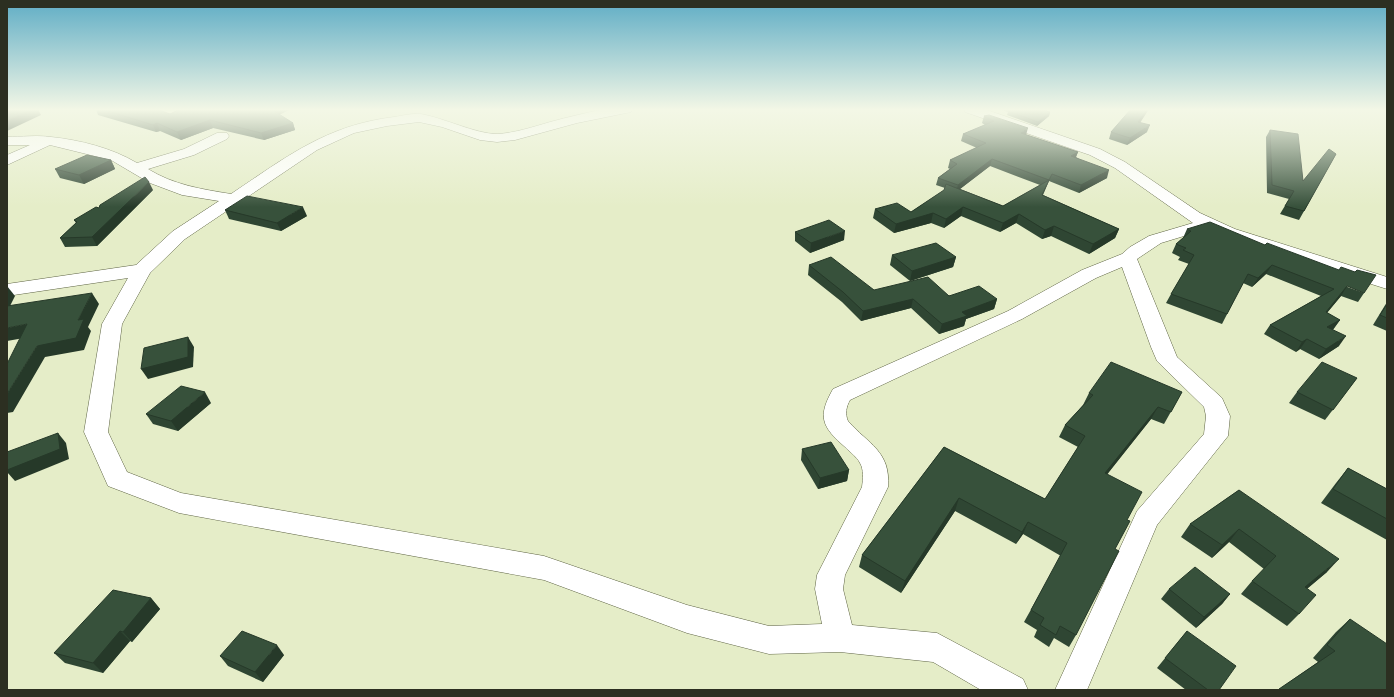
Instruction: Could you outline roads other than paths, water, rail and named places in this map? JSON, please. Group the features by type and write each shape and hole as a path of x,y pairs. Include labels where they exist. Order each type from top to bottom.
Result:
{"street":[{"path":"7,161 49,142"},
{"path":"52,142 116,157 156,180 188,192 234,199"},
{"path":"136,168 189,152 211,142"},
{"path":"324,142 312,147 179,235 142,270 112,324 96,432 117,479 179,503 544,568 687,619 769,640 840,638 937,648 1012,690"},
{"path":"1065,142 1096,152 1120,165 1208,224 1229,233 1387,283"},
{"path":"840,638 829,589 831,575 874,487 876,474 872,461 841,430 834,416 835,404 841,395 1015,315 1089,274 1128,258 1138,247 1172,233 1208,224"},
{"path":"1071,690 1146,519 1216,436 1217,429 1218,416 1214,404 1204,393 1168,361 1161,347 1128,258"},
{"path":"7,290 142,270"}]}
